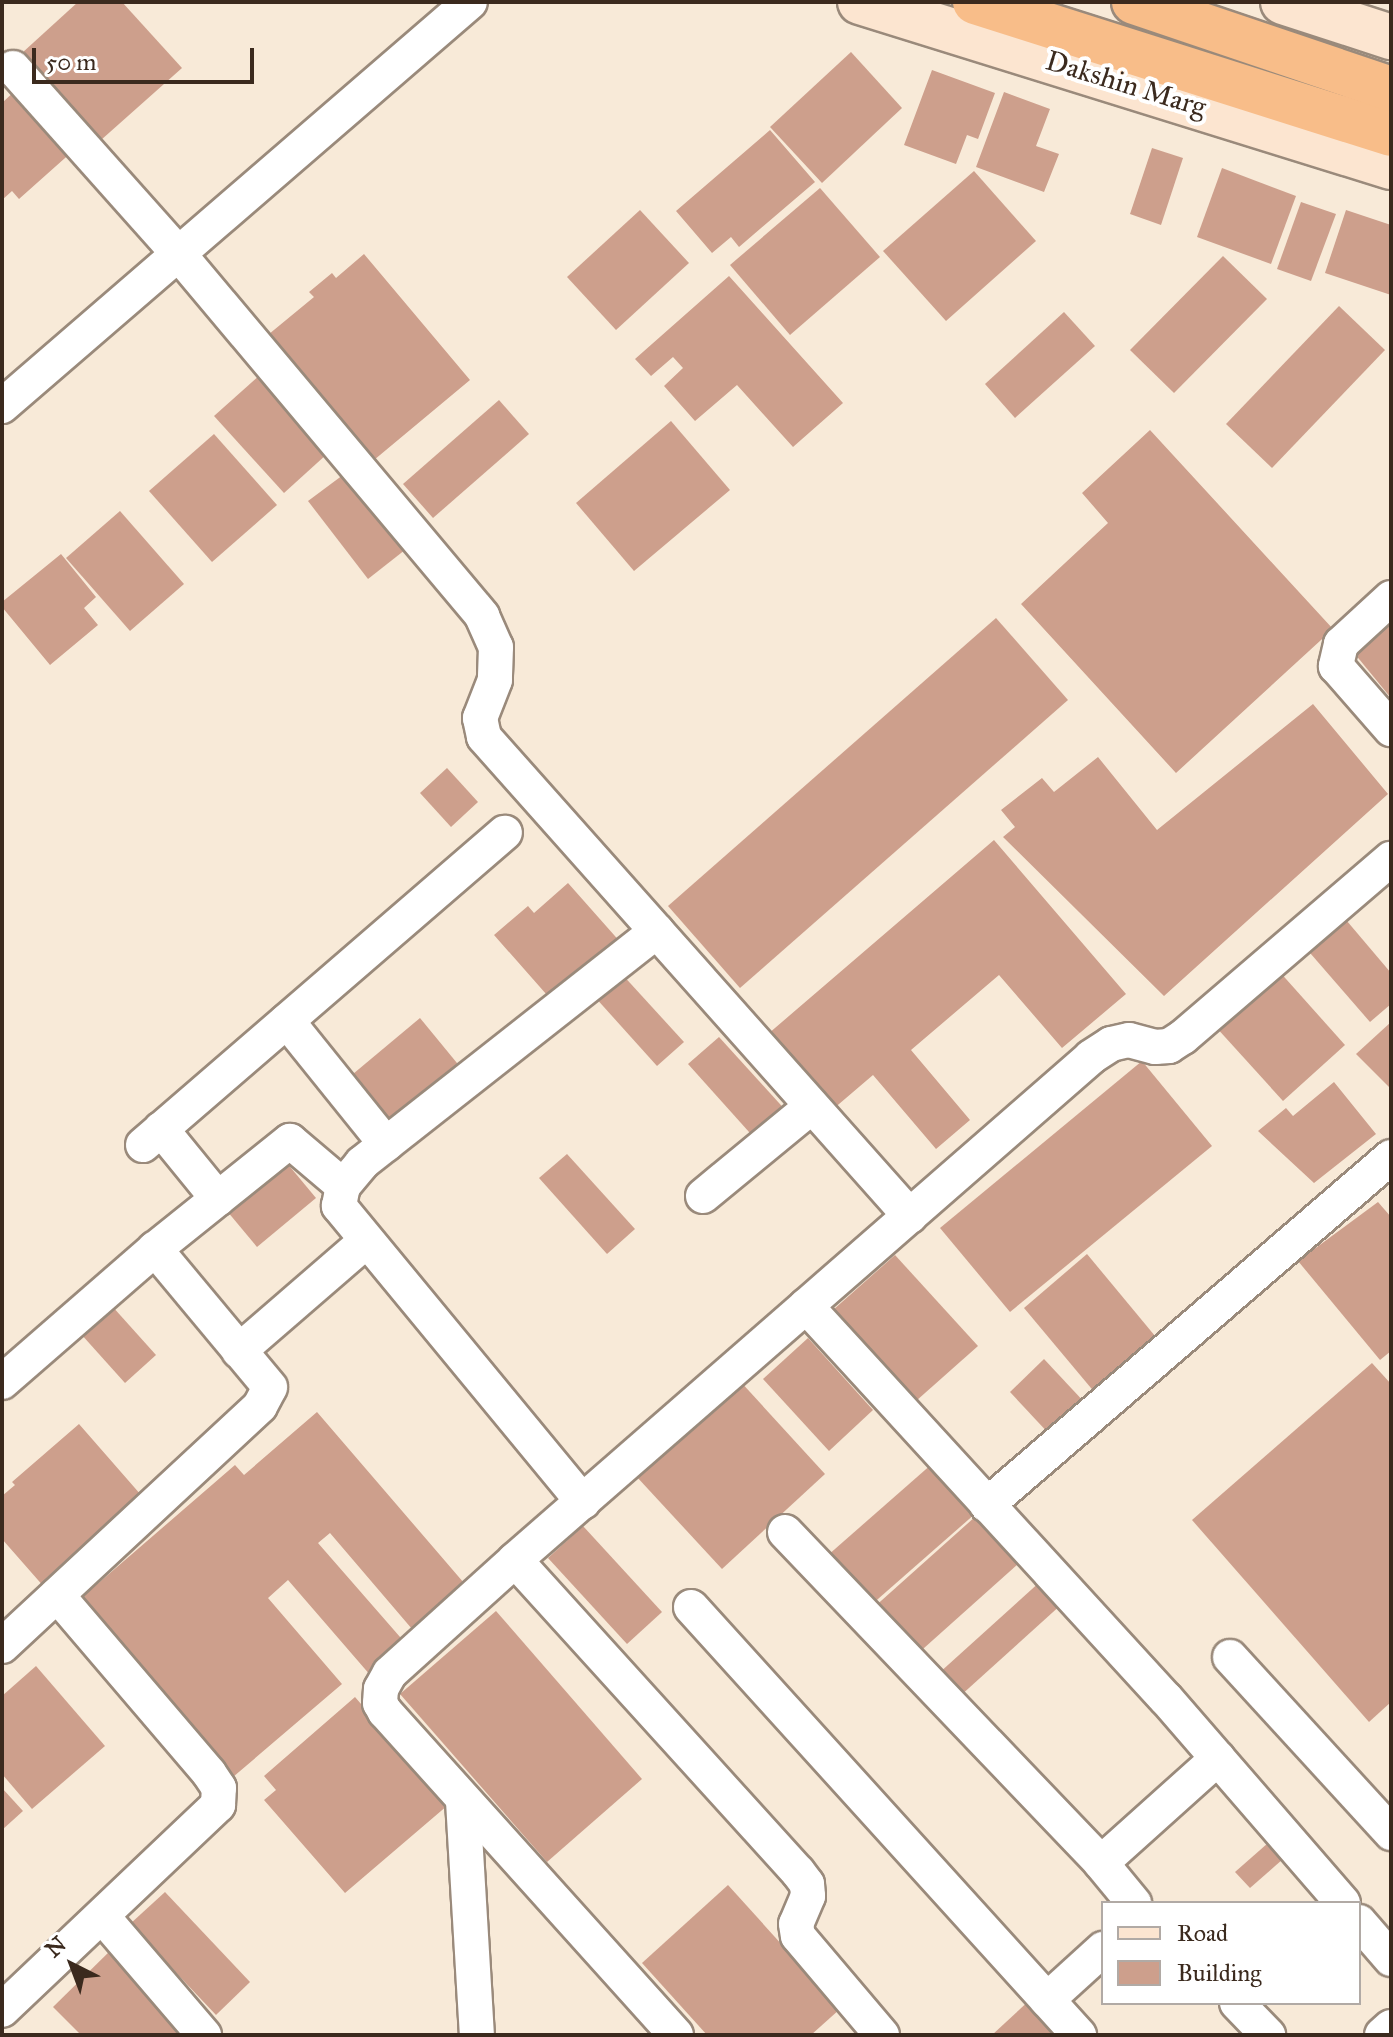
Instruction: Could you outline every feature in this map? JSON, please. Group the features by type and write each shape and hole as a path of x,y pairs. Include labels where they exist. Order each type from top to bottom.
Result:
{"highway":[{"name":"Dakshin Marg","path":"975,2 1391,134"},
{"path":"1134,2 1391,89"}],"street":[{"path":"2,406 470,2"},
{"name":"Dakshin Marg","path":"860,2 1391,167"},
{"path":"1283,2 1391,37"},
{"path":"13,68 177,252 482,616 496,647 495,680 480,718 484,737 910,1216"},
{"path":"1391,598 1341,644 1336,666 1391,729"},
{"path":"218,1199 152,1137 505,833"},
{"path":"676,2035 385,1712 380,1703 381,1689 390,1673 1091,1057 1111,1044 1129,1040 1155,1047 1169,1046 1183,1037 1391,859"},
{"path":"583,1502 365,1242 339,1206 343,1186 362,1163 657,931"},
{"path":"287,1021 386,1144"},
{"path":"703,1196 812,1106"},
{"path":"2,1382 155,1249 290,1141 343,1186"},
{"path":"987,1505 1391,1157"},
{"path":"239,1351 365,1242"},
{"path":"2,1646 260,1406 270,1387 155,1249"},
{"path":"806,1306 1218,1758 1341,1901"},
{"path":"785,1532 1101,1863 1132,1901"},
{"path":"515,1560 798,1872 807,1884 808,1896 796,1924 798,1936 882,2035"},
{"path":"2,2010 218,1805 219,1788 57,1595"},
{"path":"691,1607 1079,2035"},
{"path":"1230,1657 1391,1833"},
{"path":"1101,1863 1218,1758"},
{"path":"463,1801 477,2035"},
{"path":"102,1916 204,2035"},
{"path":"1361,1924 1391,1959"},
{"path":"1047,2000 1101,1951"},
{"path":"1239,2005 1268,2035"},
{"path":"1382,2035 1391,2027"}],"building":[{"path":"78,2 122,2 182,68 101,140 22,53"},
{"path":"851,52 902,108 822,183 770,127"},
{"path":"932,70 995,93 978,139 967,135 956,164 904,145"},
{"path":"18,88 74,150 19,199 12,191 2,200 2,103"},
{"path":"1004,92 1050,109 1036,146 1059,154 1044,192 976,167"},
{"path":"770,130 815,182 739,247 731,237 712,253 676,211"},
{"path":"1152,148 1183,158 1161,225 1130,214"},
{"path":"1222,168 1296,196 1271,264 1197,237"},
{"path":"974,171 1036,241 946,321 883,251"},
{"path":"820,188 880,257 790,335 730,265"},
{"path":"1301,202 1336,214 1311,281 1277,269"},
{"path":"640,210 689,263 616,330 567,277"},
{"path":"1346,210 1391,225 1391,295 1325,273"},
{"path":"364,254 470,380 374,460 295,366 263,339 314,297 309,292 332,273 336,278"},
{"path":"1223,256 1267,299 1174,393 1130,350"},
{"path":"729,276 843,403 793,447 737,385 695,421 664,386 683,368 673,357 651,376 635,359"},
{"path":"1339,306 1385,350 1272,468 1226,424"},
{"path":"1064,312 1095,346 1015,418 985,384"},
{"path":"269,367 338,444 284,493 214,416"},
{"path":"499,400 529,434 433,518 403,484"},
{"path":"671,421 730,490 634,571 576,503"},
{"path":"1150,430 1333,629 1176,773 1021,604 1108,523 1082,493"},
{"path":"214,434 277,505 212,562 149,491"},
{"path":"351,469 410,546 368,579 308,501"},
{"path":"120,511 184,584 130,631 66,558"},
{"path":"61,554 96,597 84,608 98,625 50,665 2,607 2,602"},
{"path":"1391,615 1391,698 1350,648"},
{"path":"996,618 1068,700 740,988 668,906"},
{"path":"1313,704 1388,794 1164,996 1003,837 1015,827 1001,810 1042,778 1054,792 1098,757 1157,830"},
{"path":"447,768 478,802 451,827 420,793"},
{"path":"994,840 1126,994 1062,1048 999,975 911,1050 970,1120 936,1149 873,1075 832,1110 768,1034"},
{"path":"568,883 622,944 554,1003 494,935 528,906 534,913"},
{"path":"1341,914 1391,973 1391,1004 1370,1022 1304,946"},
{"path":"1278,970 1345,1045 1283,1101 1215,1026"},
{"path":"620,972 684,1042 657,1066 594,996"},
{"path":"420,1018 466,1074 393,1135 347,1079"},
{"path":"1391,1022 1391,1089 1356,1054"},
{"path":"719,1037 789,1114 758,1142 688,1064"},
{"path":"1142,1061 1212,1146 1010,1312 940,1228"},
{"path":"1334,1082 1376,1134 1314,1183 1258,1131 1286,1108 1293,1116"},
{"path":"567,1154 635,1229 607,1254 539,1178"},
{"path":"281,1156 316,1198 257,1247 222,1205"},
{"path":"1378,1202 1391,1217 1391,1351 1380,1360 1298,1261"},
{"path":"1087,1254 1165,1348 1101,1400 1024,1308"},
{"path":"895,1255 978,1346 916,1401 833,1310"},
{"path":"103,1296 156,1355 125,1383 72,1324"},
{"path":"808,1338 873,1410 829,1451 763,1379"},
{"path":"1044,1359 1086,1404 1051,1436 1010,1392"},
{"path":"1372,1363 1391,1384 1391,1702 1369,1722 1192,1520"},
{"path":"739,1380 825,1474 722,1569 636,1476"},
{"path":"317,1412 470,1590 418,1636 330,1533 318,1543 407,1645 371,1676 288,1580 268,1598 342,1684 233,1777 80,1599 235,1465 244,1475"},
{"path":"79,1424 148,1503 45,1588 2,1539 2,1496 15,1485 12,1482"},
{"path":"933,1463 976,1513 870,1606 827,1556"},
{"path":"976,1516 1018,1564 914,1657 872,1609"},
{"path":"583,1526 662,1612 627,1644 548,1558"},
{"path":"1042,1580 1063,1603 959,1697 938,1674"},
{"path":"496,1611 642,1779 547,1862 400,1694"},
{"path":"36,1666 105,1746 32,1809 2,1774 2,1696"},
{"path":"355,1697 448,1805 345,1893 264,1800 276,1790 264,1776"},
{"path":"2,1788 23,1811 2,1830"},
{"path":"1268,1843 1283,1859 1250,1888 1235,1872"},
{"path":"728,1885 840,2009 811,2035 707,2035 642,1963"},
{"path":"165,1892 250,1982 216,2015 130,1924"},
{"path":"113,1948 200,2035 81,2035 53,2007"},
{"path":"1032,1998 1065,2035 992,2035"}]}
